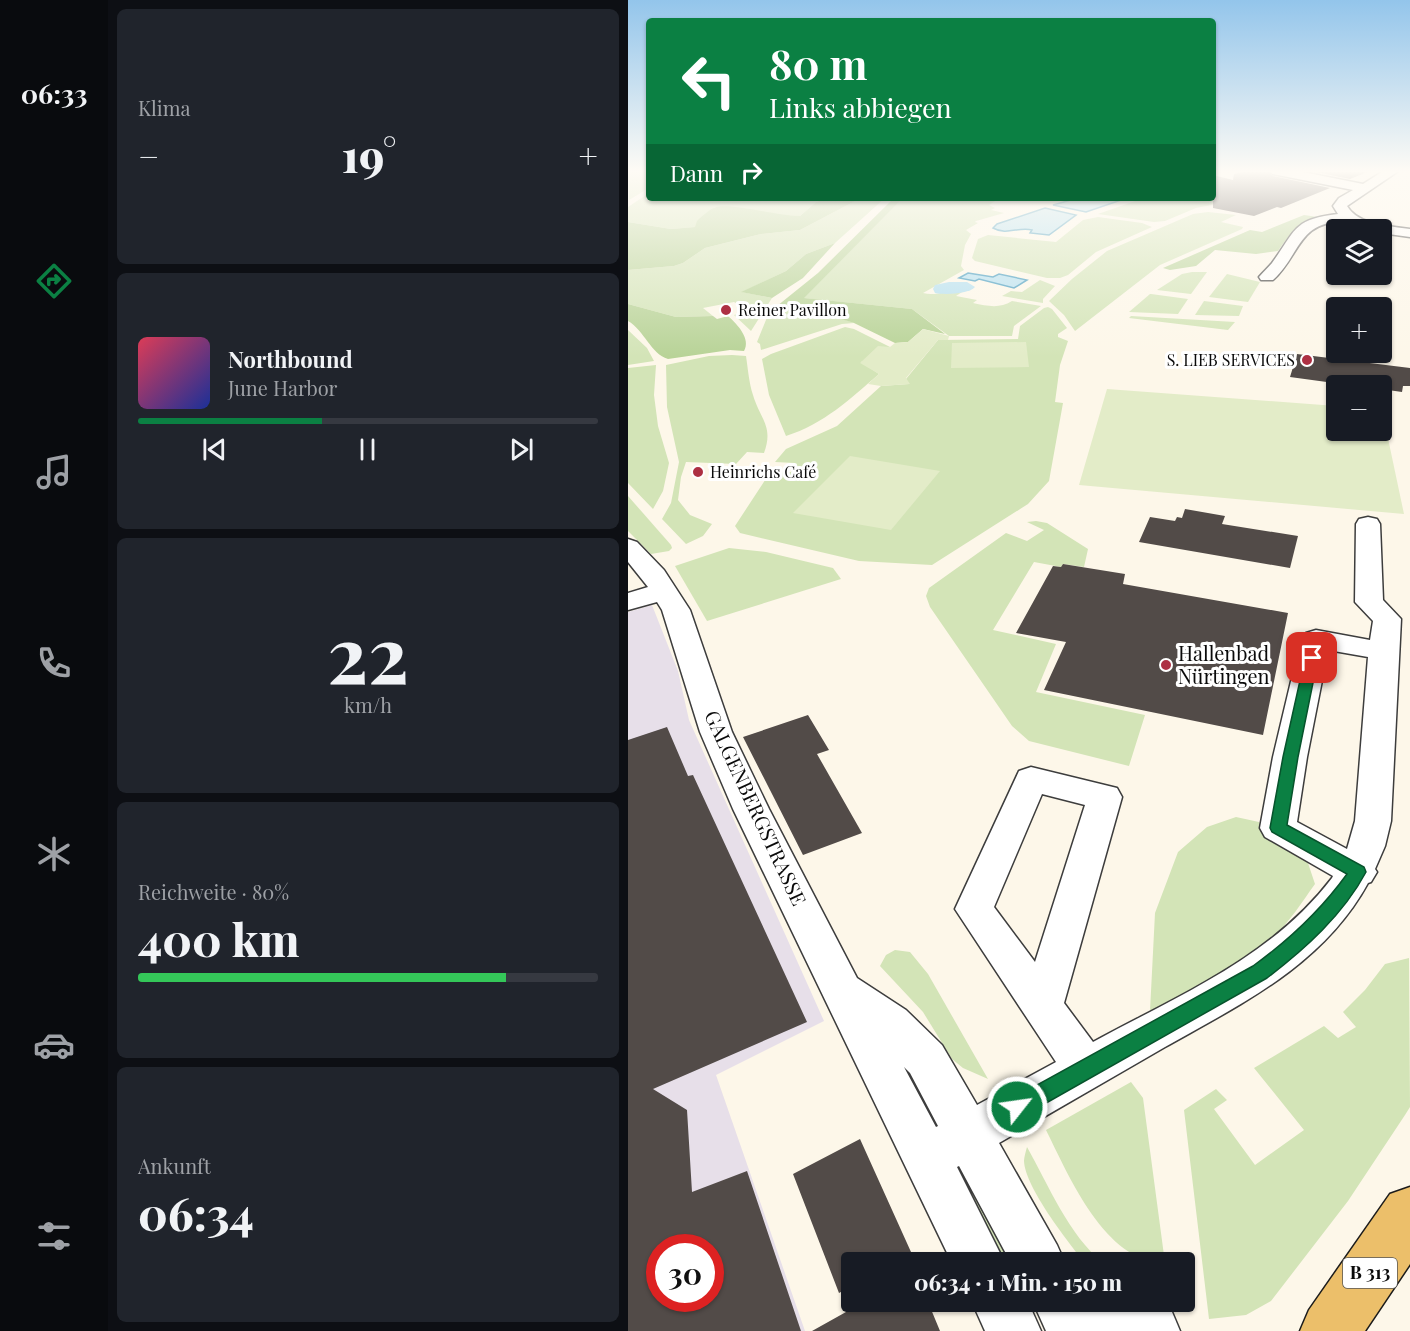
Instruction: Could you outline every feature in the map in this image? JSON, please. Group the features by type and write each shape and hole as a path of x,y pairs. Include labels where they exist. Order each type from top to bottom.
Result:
{"main road":[{"name":"B 313","path":"1330,1331 1410,1214"}],"street":[{"path":"1267,277 1280,265 1301,232"},
{"path":"925,1159 1260,972 1293,947 1315,925 1341,896 1358,872 1369,846 1374,821 1383,651 1387,619 1369,602 1368,525"},
{"name":"GALGENBERGSTRASSE","path":"628,546 647,566 676,610 716,732 751,809 973,1252"},
{"path":"628,602 665,591"},
{"path":"1358,872 1278,828 1290,757 1316,639 1383,651"},
{"path":"1042,1006 1105,797 1031,779 974,909 1042,1006 1086,1068"},
{"name":"GALGENBERGSTRASSE","path":"841,989 891,1024 926,1059 1033,1252"},
{"path":"1004,1312 1014,1331"},
{"path":"1066,1312 1076,1331"},
{"path":"1111,1312 1123,1320 1153,1331"}],"shaded area":[{"path":"652,605 678,671 689,720 824,1021 716,1075 805,1331 628,1331 628,612"}],"green space":[{"path":"628,232 779,232 761,234 705,248 683,263 674,266 628,270"},
{"path":"847,232 835,243 806,254 786,271 742,292 772,298 751,331 734,315 749,311 734,302 703,308 713,316 676,317 628,304 628,270 674,266 683,263 705,248 761,234"},
{"path":"859,232 869,232 804,298 912,309 945,334 923,329 908,342 895,343 854,323 826,314 777,306 818,273"},
{"path":"869,232 969,232 971,234 965,245 961,266 964,270 923,293 965,290 956,296 977,300 973,303 998,306 1012,301 1041,306 1014,326 1012,336 949,336 912,309 803,298"},
{"path":"1068,232 1141,232 1096,252 1068,275 1060,278 1047,278 975,261 972,258 978,239 988,235 1056,242"},
{"path":"1151,232 1235,232 1160,265 1075,331 1064,315 1049,301 1107,251"},
{"path":"1245,232 1293,232 1278,251 1256,254 1215,250 1196,266 1170,270 1163,268"},
{"path":"835,243 803,278 772,298 741,292 786,271 806,254"},
{"path":"1207,272 1191,294 1157,290 1182,274"},
{"path":"1227,274 1260,282 1248,302 1209,297"},
{"path":"1040,280 1055,286 1043,299 1043,303 1002,296 1011,291 1022,292"},
{"path":"1150,294 1188,299 1178,314 1129,312"},
{"path":"1204,301 1243,306 1239,316 1195,315"},
{"path":"628,304 676,317 713,316 717,319 728,316 745,337 746,346 744,351 730,350 668,359 657,352 639,330 628,321"},
{"path":"777,306 826,313 854,323 842,324 761,350 757,342 768,315"},
{"path":"1048,307 1067,328 1058,334 1058,337 1068,341 1060,365 1055,402 1063,403 1049,481 1028,504 932,565 859,561 740,533 735,526 771,471 791,472 795,463 775,462 786,449 837,426 881,386 909,384 906,379 938,340 1018,339 1020,326"},
{"path":"1131,316 1235,322 1228,330 1129,318"},
{"path":"845,327 854,329 890,347 861,362 879,374 824,418 786,436 769,395 762,359"},
{"path":"923,329 949,336 948,340 938,340 906,378 910,384 881,386 868,384 879,374 860,363 878,346 890,347 895,343 908,342"},
{"path":"628,330 647,348 654,361 628,365"},
{"path":"1026,342 1029,367 951,368 952,343"},
{"path":"709,356 746,356 752,390 767,429 767,444 764,453 747,452 736,464 686,462 681,477 678,500 690,515 712,524 703,536 686,544 662,519 671,503 679,462 667,407 666,365"},
{"path":"656,365 654,395 658,426 669,463 663,491 653,509 628,483 628,368"},
{"path":"1107,389 1326,405 1326,441 1389,441 1404,514 1079,485"},
{"path":"850,456 940,471 891,530 793,513"},
{"path":"628,496 671,545 672,548 669,551 651,554 628,531"},
{"path":"1027,522 1047,523 1088,549 1084,567 1063,564 1061,567 1034,562 993,630 1056,644 1036,692 1145,715 1129,766 1029,741 1012,726 930,607 926,596 929,588 1006,533 1027,541 1044,530"},
{"path":"729,548 766,552 833,568 841,579 707,621 675,566"},
{"path":"1236,817 1259,822 1269,836 1308,863 1315,884 1284,926 1258,949 1213,978 1150,1011 1155,913 1178,852 1207,827"},
{"path":"895,950 910,952 928,974 988,1079 963,1068 952,1059 923,1012 880,966 886,955"},
{"path":"1409,958 1410,1107 1348,1201 1271,1301 1246,1315 1209,1319 1184,1110 1216,1089 1227,1100 1214,1109 1255,1165 1304,1130 1254,1068 1324,1026 1338,1038 1356,1027 1343,1012 1365,990 1385,964"},
{"path":"1131,1082 1143,1098 1164,1252 1130,1252 1107,1233 1078,1192 1046,1130"},
{"path":"1027,1147 1069,1224 1092,1252 1076,1252 1068,1242 1039,1199 1026,1172 1024,1161"},
{"path":"981,1193 1011,1252 994,1252 968,1200"}],"water":[{"path":"1031,232 1053,232 1049,235"},
{"path":"968,273 993,277 999,274 1027,280 1014,288 979,279 975,281 959,278"}],"building":[{"path":"1297,354 1326,358 1326,363 1370,363 1410,368 1410,386 1403,386 1402,392 1392,391 1392,375 1326,375 1326,382 1290,377"},
{"path":"1185,509 1225,516 1222,524 1298,536 1290,568 1139,542 1150,517 1175,521 1177,517 1182,518"},
{"name":"Hallenbad Nürtingen","path":"1063,564 1125,574 1123,584 1288,613 1263,735 1044,690 1066,642 1016,633 1053,566 1061,567"},
{"path":"808,715 829,750 817,754 862,833 803,855 743,737"},
{"path":"667,727 688,776 693,775 807,1022 653,1089 687,1110 692,1192 747,1171 801,1331 628,1331 628,740"},
{"path":"860,1139 911,1252 841,1252 841,1292 839,1293 793,1174"},
{"path":"846,1312 932,1312 940,1331 812,1331"}],"waterway":[{"path":"941,289 967,287"}],"place":[{"name":"Reiner Pavillon","path":"726,310"},
{"name":"S. LIEB SERVICES","path":"1307,360"},
{"name":"Heinrichs Café","path":"698,472"},
{"name":"Hallenbad Nürtingen","path":"1166,665"}],"route":[{"path":"1017,1107 1260,972 1293,947 1315,925 1341,896 1358,872 1278,828 1290,757 1312,658"}]}
